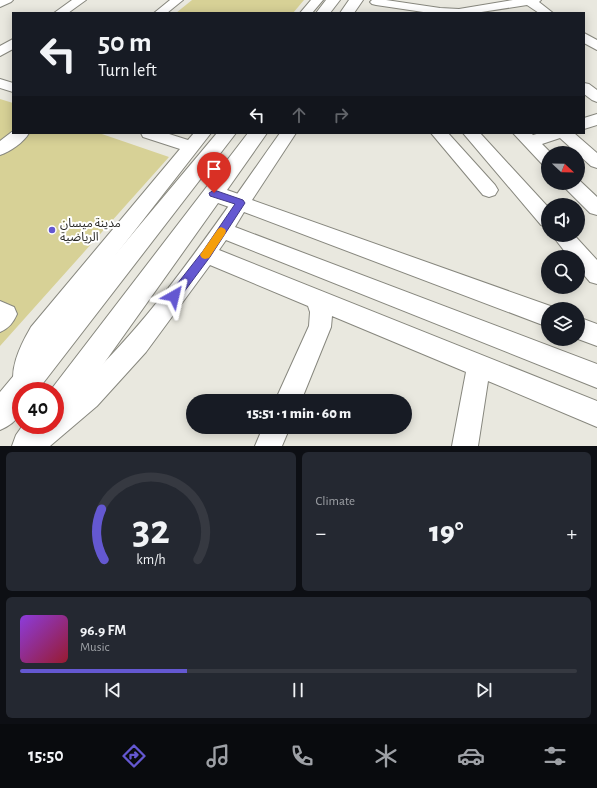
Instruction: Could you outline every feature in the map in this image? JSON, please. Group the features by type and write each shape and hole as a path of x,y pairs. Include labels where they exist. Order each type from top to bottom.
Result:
{"main road":[{"path":"324,12 333,0"},
{"path":"348,12 356,0"},
{"path":"27,382 225,134"},
{"path":"64,396 257,134"},
{"path":"214,193 240,203"},
{"path":"0,414 12,400"},
{"path":"28,446 36,434"}],"street":[{"path":"0,4 8,0"},
{"path":"62,12 80,0"},
{"path":"161,12 177,0"},
{"path":"307,12 317,0"},
{"path":"369,12 377,1 439,12 460,12 484,11 532,1 546,12"},
{"path":"585,38 597,46"},
{"path":"0,52 12,44"},
{"path":"0,84 12,88"},
{"path":"585,88 597,97"},
{"path":"0,135 12,126"},
{"path":"0,150 20,134"},
{"path":"156,134 197,140"},
{"path":"28,446 88,397 138,344 206,254 287,134"},
{"path":"440,134 489,190"},
{"path":"472,134 541,212"},
{"path":"526,138 551,134"},
{"path":"565,134 597,162"},
{"path":"526,138 541,153"},
{"path":"25,382 25,372 28,359 39,334 197,140"},
{"path":"578,190 597,208"},
{"path":"240,203 541,313"},
{"path":"222,230 597,376"},
{"path":"568,242 597,275"},
{"path":"206,254 597,414"},
{"path":"291,394 320,328 321,312 316,299"},
{"path":"0,311 6,314 0,321"},
{"path":"465,446 479,365"},
{"path":"268,446 274,434"}],"shaded area":[{"path":"192,0 304,0 294,12 177,12"},
{"name":"مدينة ميسان الرياضية","path":"0,99 12,103 12,134 102,134 169,157 0,346"}],"slow traffic":[{"path":"205,255 221,231"}],"place":[{"name":"مدينة ميسان الرياضية","path":"52,230"}],"route":[{"path":"174,296 206,254 240,203 214,193"}]}
